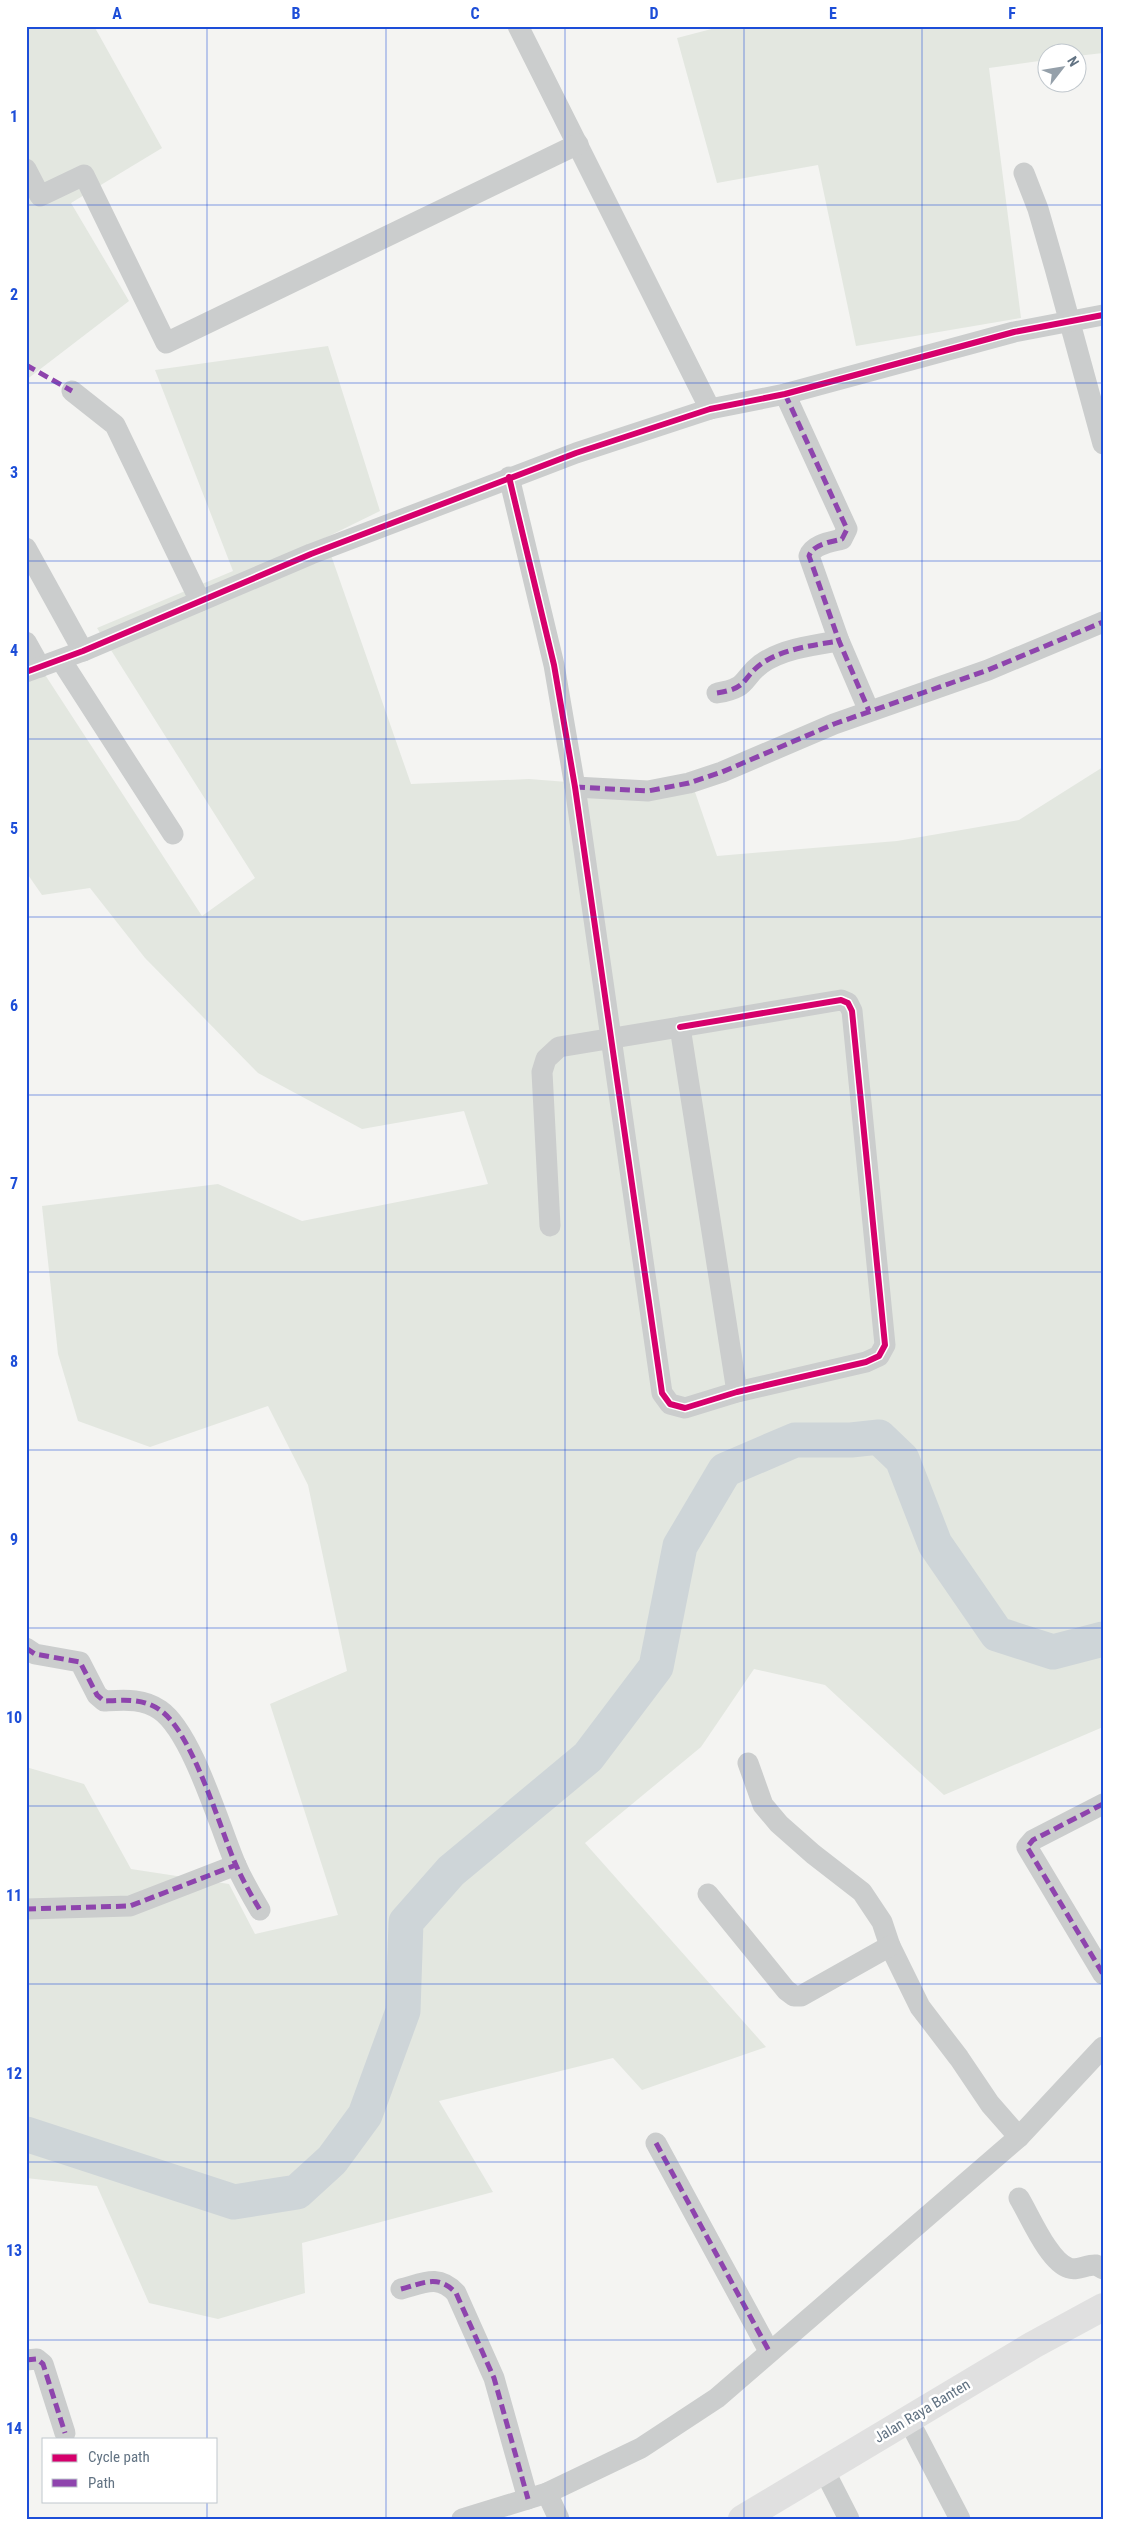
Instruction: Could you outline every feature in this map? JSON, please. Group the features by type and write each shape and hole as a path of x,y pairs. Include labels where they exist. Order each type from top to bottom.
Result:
{"main road":[{"name":"Jalan Raya Banten","path":"742,2519 908,2419 1103,2307"}],"street":[{"path":"518,26 710,409"},
{"path":"26,169 40,196 84,175 166,343 578,144"},
{"path":"1024,173 1038,209 1103,444"},
{"path":"26,642 33,670 83,651 311,554 509,477 710,409 785,394 1014,332 1070,323 1103,315"},
{"path":"72,391 115,425 200,601"},
{"path":"785,394 847,529 842,539 816,547 811,550 809,556 839,641 870,711"},
{"path":"509,477 554,664 575,787 611,1038 662,1393 670,1404 685,1408 737,1392 866,1362 879,1356 885,1345 852,1011 848,1003 841,1000 611,1038 559,1047 546,1059 542,1072 550,1226"},
{"path":"26,548 83,651"},
{"path":"575,787 648,790 689,783 722,772 834,724 988,670 1103,622"},
{"path":"717,693 736,689 746,682 760,665 774,657 795,650 839,641"},
{"path":"61,660 172,834"},
{"path":"680,1027 737,1392"},
{"path":"26,1648 35,1654 80,1662 97,1695 104,1701 131,1699 151,1705 165,1714 187,1747 205,1786 236,1865 260,1910"},
{"path":"748,1763 763,1804 779,1824 808,1850 862,1892 882,1922 890,1946 920,2008 959,2058 990,2104 1019,2137"},
{"path":"1103,1804 1033,1840 1027,1847 1103,1974"},
{"path":"26,1909 130,1906 236,1865"},
{"path":"708,1894 786,1990 794,1996 801,1996 890,1946"},
{"path":"462,2519 538,2496 641,2448 717,2398 769,2351 1019,2137 1103,2046"},
{"path":"656,2143 769,2351"},
{"path":"1020,2198 1053,2256 1061,2264 1071,2269 1092,2264 1103,2269"},
{"path":"401,2289 435,2281 447,2284 456,2293 494,2378 538,2496 559,2519"},
{"path":"26,2360 37,2359 43,2364 65,2433"},
{"path":"908,2419 960,2519"},
{"path":"824,2470 849,2519"}],"shaded area":[{"path":"26,26 94,26 162,148 71,203 129,301 26,380"},
{"path":"723,26 1103,26 1103,53 1086,55 1086,42 1036,42 1036,61 989,68 1021,318 856,346 818,165 717,183 677,38"},
{"path":"328,346 380,511 325,538 411,784 529,779 695,792 717,856 897,841 1019,820 1103,767 1103,1727 944,1795 825,1685 754,1669 701,1747 585,1843 766,2047 642,2090 613,2058 439,2101 493,2192 302,2243 305,2293 218,2319 149,2303 97,2186 26,2178 26,1767 84,1784 131,1869 229,1884 255,1934 338,1915 270,1704 347,1671 308,1485 268,1406 150,1447 78,1421 58,1354 42,1206 218,1184 302,1221 488,1184 464,1111 362,1129 258,1073 145,958 90,888 42,895 26,872 26,673 40,667 202,916 255,878 97,628 233,571 155,370"}],"waterway":[{"path":"26,2134 234,2202 297,2192 332,2160 365,2115 403,2011 406,1922 451,1871 588,1757 656,1667 680,1546 725,1470 795,1440 851,1440 879,1437 902,1459 935,1544 997,1634 1053,1652 1103,1639"}],"marked path":[{"path":"26,365 72,391"},
{"path":"785,394 847,529 842,539 818,546 809,556 839,641 869,711"},
{"path":"575,787 648,791 689,783 722,772 834,724 988,670 1103,622"},
{"path":"717,693 740,686 755,669 769,659 799,648 839,641"},
{"path":"26,1648 35,1654 80,1662 97,1695 104,1701 119,1700 147,1703 160,1710 172,1721 194,1758 235,1863 260,1910"},
{"path":"1103,1804 1033,1840 1027,1847 1103,1974"},
{"path":"26,1909 130,1906 236,1865"},
{"path":"656,2143 769,2351"},
{"path":"401,2289 437,2282 449,2287 456,2293 494,2378 528,2499"},
{"path":"26,2360 37,2359 43,2364 65,2433"}],"cycle path":[{"path":"26,672 83,651 311,554 576,453 710,409 785,394 1014,332 1103,315"},
{"path":"509,477 554,665 575,787 662,1393 670,1404 685,1408 737,1392 866,1362 879,1356 885,1345 852,1011 848,1003 841,1000 680,1027"}]}
